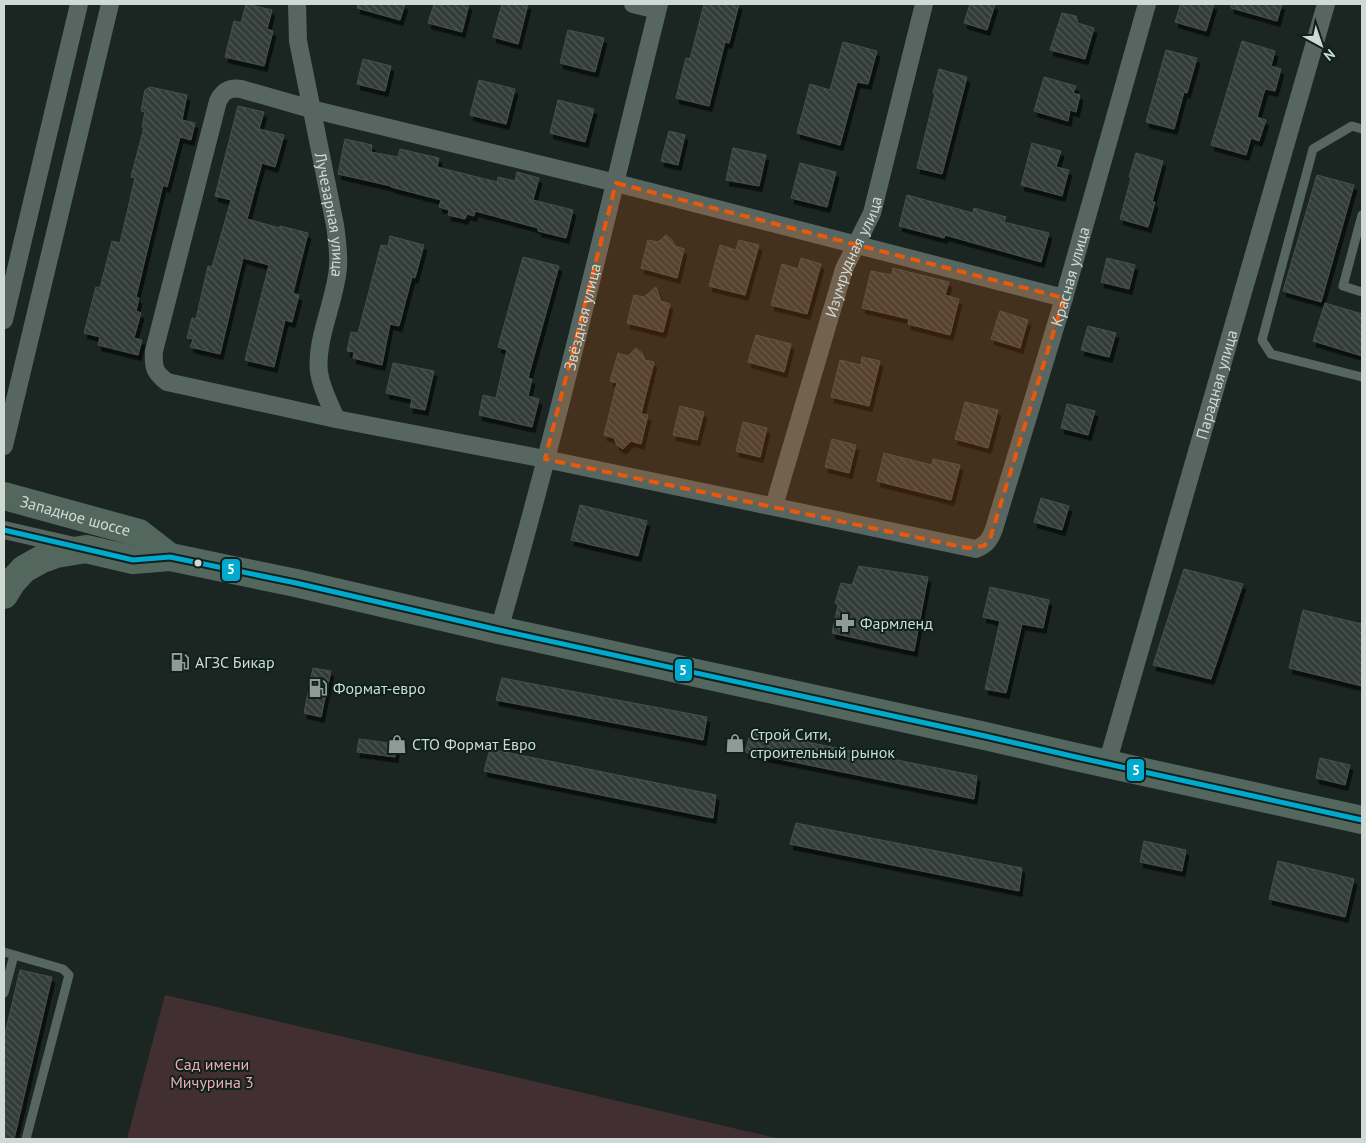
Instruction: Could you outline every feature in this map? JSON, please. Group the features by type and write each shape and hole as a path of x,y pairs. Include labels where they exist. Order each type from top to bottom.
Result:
{"main road":[{"name":"Западное шоссе","path":"4,496 139,534 170,557"},
{"name":"Западное шоссе","path":"86,549 133,560 170,557 296,582 499,630 1362,820"},
{"path":"4,595 12,582 24,569 56,554 86,549"}],"street":[{"path":"4,320 78,4"},
{"path":"4,438 110,4"},
{"name":"Лучезарная улица","path":"297,4 298,41 335,225 338,249 338,268 318,356 322,386 336,419"},
{"path":"633,4 658,7"},
{"name":"Изумрудная улица","path":"774,506 844,269 872,213 924,4"},
{"name":"Красная улица","path":"774,506 967,548 984,546 990,539 1064,298 1147,4"},
{"name":"Парадная улица","path":"1107,764 1326,4"},
{"name":"Звёздная улица","path":"499,630 520,558 616,183 658,7"},
{"path":"774,506 336,419 167,382 158,375 154,365 154,351 221,95 233,88 241,89 311,109 616,183 1064,298"},
{"name":"Западное шоссе","path":"4,530 86,549"}],"lane":[{"path":"1362,129 1352,126 1313,149 1262,340 1271,354 1362,377"},
{"path":"1362,215 1342,286 1362,292"},
{"path":"4,952 63,969 69,976 26,1139"},
{"path":"4,993 14,955"}],"highlighted area":[{"path":"616,183 1064,298 990,539 984,546 967,548 545,459"}],"green space":[{"name":"Сад имени Мичурина 3","path":"165,995 780,1139 127,1139"}],"building":[{"path":"246,4 272,10 267,29 273,31 264,66 225,57 234,21 241,23"},
{"path":"358,4 405,4 400,20 357,8"},
{"path":"434,4 469,4 462,32 428,23"},
{"path":"502,4 528,4 518,44 493,37"},
{"path":"704,4 739,4 729,43 725,42 709,106 676,98 686,58 690,59"},
{"path":"970,4 995,4 987,30 964,23"},
{"path":"1181,4 1214,4 1206,31 1175,22"},
{"path":"1231,4 1282,4 1277,21 1231,8"},
{"path":"1062,13 1076,16 1078,23 1094,28 1085,59 1050,50"},
{"path":"568,30 604,38 595,72 560,63"},
{"path":"1242,41 1275,51 1271,66 1281,69 1275,91 1265,89 1257,117 1266,120 1259,141 1251,138 1246,155 1211,145"},
{"path":"843,42 877,51 868,84 857,82 840,145 797,133 810,84 830,90"},
{"path":"1166,50 1197,58 1187,93 1184,92 1174,129 1146,122"},
{"path":"363,59 391,66 385,91 357,84"},
{"path":"939,69 967,77 942,174 917,168 935,94 933,93"},
{"path":"1044,77 1076,86 1073,93 1080,95 1076,112 1070,110 1068,121 1034,111"},
{"path":"479,80 515,89 506,124 470,115"},
{"path":"150,87 187,95 182,120 195,123 191,140 180,137 167,187 163,185 136,297 139,298 136,311 141,313 134,338 142,340 138,355 98,345 100,337 84,333 96,287 100,288 112,241 120,243 135,178 131,177 144,127 142,127 145,112 141,111 145,90"},
{"path":"558,100 594,109 585,142 550,133"},
{"path":"238,106 264,112 259,129 284,135 275,167 262,163 247,219 308,233 293,293 299,295 292,322 285,320 274,367 245,360 269,265 243,258 220,354 190,347 193,339 187,338 192,318 196,319 208,266 212,267 231,200 215,196"},
{"path":"669,131 685,135 678,165 661,161"},
{"path":"345,139 372,145 371,152 398,157 400,149 439,158 437,167 497,182 498,177 515,181 517,172 539,178 533,200 573,210 566,238 538,231 538,228 475,211 474,216 467,214 465,219 448,215 449,210 439,207 441,200 338,174"},
{"path":"1032,143 1061,151 1056,167 1069,170 1062,196 1021,185"},
{"path":"733,148 766,155 759,186 726,180"},
{"path":"1136,153 1163,161 1152,202 1155,202 1148,227 1120,219"},
{"path":"800,163 836,172 827,207 791,198"},
{"path":"1317,175 1354,185 1321,302 1283,291"},
{"path":"907,195 973,213 974,208 1006,217 1004,222 1049,233 1041,262 945,235 944,238 899,226"},
{"path":"666,235 675,246 684,249 677,278 641,268 648,240 658,242"},
{"path":"390,236 424,245 415,278 412,277 399,326 390,324 382,365 353,358 354,352 347,351 351,332 358,333 381,245 388,246"},
{"path":"739,240 759,245 745,295 709,286 720,245 736,250"},
{"path":"523,257 559,266 528,378 532,379 528,396 539,399 532,427 479,415 483,395 496,398 507,350 498,347"},
{"path":"801,258 821,264 807,314 771,305 782,264 798,269"},
{"path":"1107,258 1135,265 1129,289 1101,282"},
{"path":"893,268 949,282 945,295 959,299 950,335 908,324 909,319 862,308 871,271 892,275"},
{"path":"656,287 661,301 670,304 663,332 627,323 634,295 644,297"},
{"path":"1325,303 1362,314 1362,356 1313,341"},
{"path":"1000,311 1028,320 1020,348 991,339"},
{"path":"1088,326 1116,333 1109,357 1081,350"},
{"path":"756,335 791,344 784,372 748,362"},
{"path":"636,348 642,353 645,360 654,362 641,414 648,415 641,444 631,441 623,449 617,445 614,438 604,435 617,383 610,381 618,353 628,356"},
{"path":"862,357 880,361 869,406 831,397 840,360 861,365"},
{"path":"393,363 434,371 425,410 410,407 412,399 386,393"},
{"path":"965,402 998,410 988,448 955,439"},
{"path":"1067,404 1095,411 1088,435 1061,428"},
{"path":"680,406 704,412 697,440 673,435"},
{"path":"743,422 767,428 760,457 736,451"},
{"path":"832,439 856,445 849,473 825,467"},
{"path":"884,453 932,465 933,459 960,465 951,500 877,481"},
{"path":"1041,498 1069,506 1062,530 1034,522"},
{"path":"580,505 647,521 638,556 571,540"},
{"path":"859,566 928,577 914,651 832,633 838,605 835,603 841,583 852,585"},
{"path":"1184,569 1243,584 1211,679 1153,665"},
{"path":"990,587 1049,600 1043,628 1022,624 1006,693 985,689 1000,621 983,617"},
{"path":"1303,610 1362,624 1362,686 1289,668"},
{"path":"313,668 331,671 321,717 304,713"},
{"path":"502,678 707,717 703,740 496,700"},
{"path":"751,731 977,776 974,799 745,752"},
{"path":"359,739 397,744 395,757 357,752"},
{"path":"490,749 716,795 713,818 484,771"},
{"path":"1320,758 1350,765 1345,785 1316,778"},
{"path":"796,823 1022,868 1019,891 790,844"},
{"path":"1144,841 1186,850 1182,871 1140,862"},
{"path":"1278,861 1354,879 1345,917 1269,899"},
{"path":"20,970 52,977 14,1139 4,1139 4,1038"}],"transit line":[{"name":"5","path":"4,530 133,560 170,557 296,583 499,630 1362,820"}],"place":[{"name":"Фармленд","path":"845,623"},
{"name":"АГЗС Бикар","path":"180,662"},
{"name":"Формат-евро","path":"318,688"},
{"name":"Строй Сити, строительный рынок","path":"735,743"},
{"name":"СТО Формат Евро","path":"397,744"}]}
